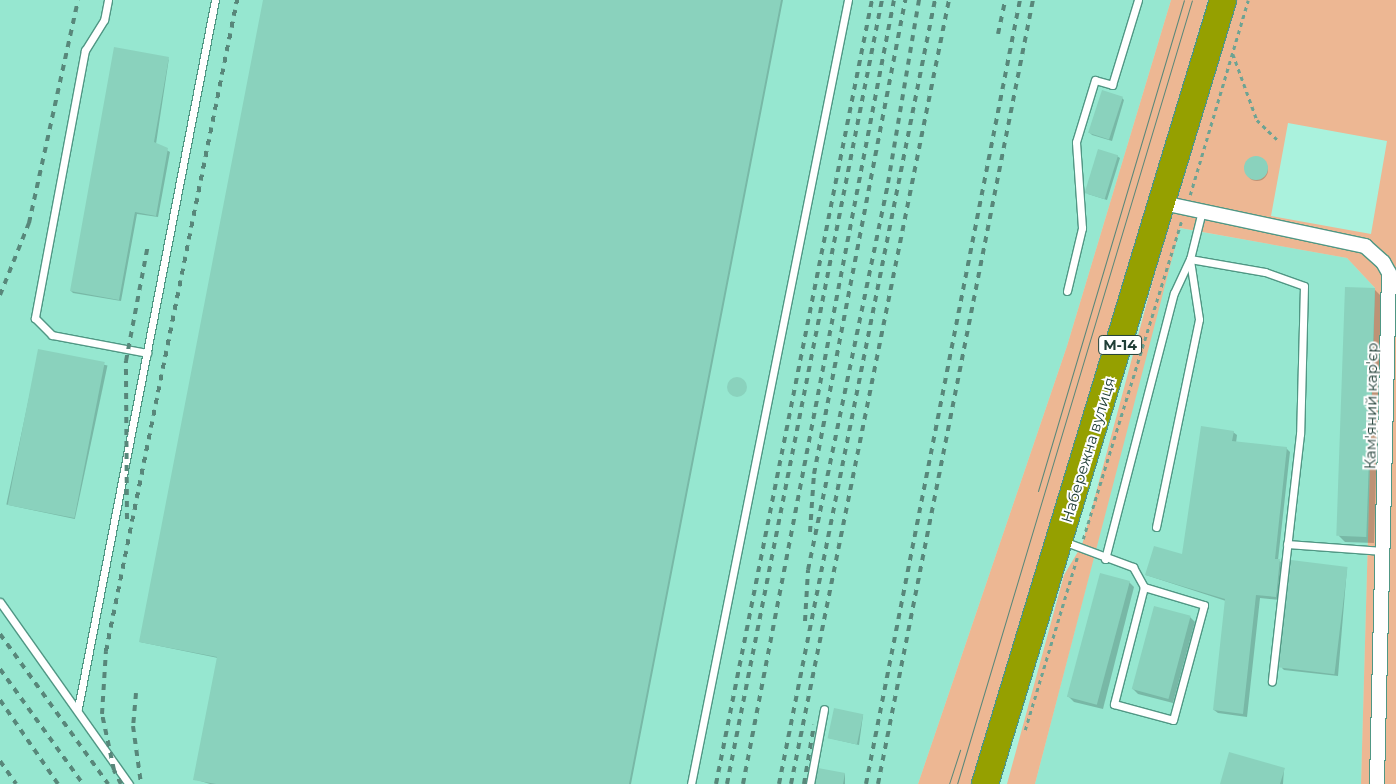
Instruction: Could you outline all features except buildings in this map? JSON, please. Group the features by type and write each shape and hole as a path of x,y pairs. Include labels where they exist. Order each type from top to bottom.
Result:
{"highway":[{"name":"Набережна вулиця","path":"984,784 1071,542 1174,205 1223,0"}],"street":[{"name":"Кам'яний кар'єр","path":"1174,205 1354,242 1370,249 1384,262 1391,285 1377,784"}],"lane":[{"path":"108,0 104,20 85,50 35,318 52,335 147,353"},
{"path":"78,708 215,0"},
{"path":"691,784 848,0"},
{"path":"1067,291 1082,228 1076,142 1095,80 1112,85 1138,0"},
{"path":"1105,559 1174,293 1190,259 1202,211"},
{"path":"1156,527 1199,319 1190,259"},
{"path":"1190,259 1265,272 1304,286 1300,434 1272,681"},
{"path":"1071,542 1105,559 1133,567 1144,587 1114,704 1173,720 1204,605 1144,587"},
{"path":"1287,544 1384,551"},
{"path":"0,602 78,708 129,784"},
{"path":"810,784 824,709"}],"path":[{"path":"1023,736 1071,542 1174,205 1232,52 1248,0"},
{"path":"1232,52 1257,120 1279,141"}],"shaded area":[{"path":"0,0 1171,0 1067,346 918,784 0,784"},
{"path":"1171,0 1208,0 975,784 918,784 1067,346"},
{"path":"1235,0 1396,0 1396,784 1361,784 1375,288 1347,258 1180,228 1035,784 1007,784 1064,575 1082,545 1173,205","holes":["1288,123 1387,141 1371,234 1271,216"]},
{"path":"1179,228 1347,258 1375,288 1361,784 1035,784"}],"tram line":[{"path":"1038,491 1184,0"},
{"path":"957,784 1192,0"},
{"path":"949,784 960,750"}],"railway":[{"path":"0,295 29,223 78,0"},
{"path":"121,784 114,770 102,714 106,651 237,0"},
{"path":"716,784 872,0"},
{"path":"727,784 882,0"},
{"path":"743,784 894,0"},
{"path":"810,532 814,474 905,0"},
{"path":"805,621 808,570 888,183 919,0"},
{"path":"779,784 935,0"},
{"path":"791,784 949,0"},
{"path":"998,34 1005,0"},
{"path":"866,784 1020,0"},
{"path":"878,784 1033,0"},
{"path":"127,519 126,361 148,245"},
{"path":"0,634 108,784"},
{"path":"0,669 83,784"},
{"path":"136,693 133,726 141,784"},
{"path":"0,700 58,784"},
{"path":"804,784 814,725"},
{"path":"0,761 16,784"}]}
